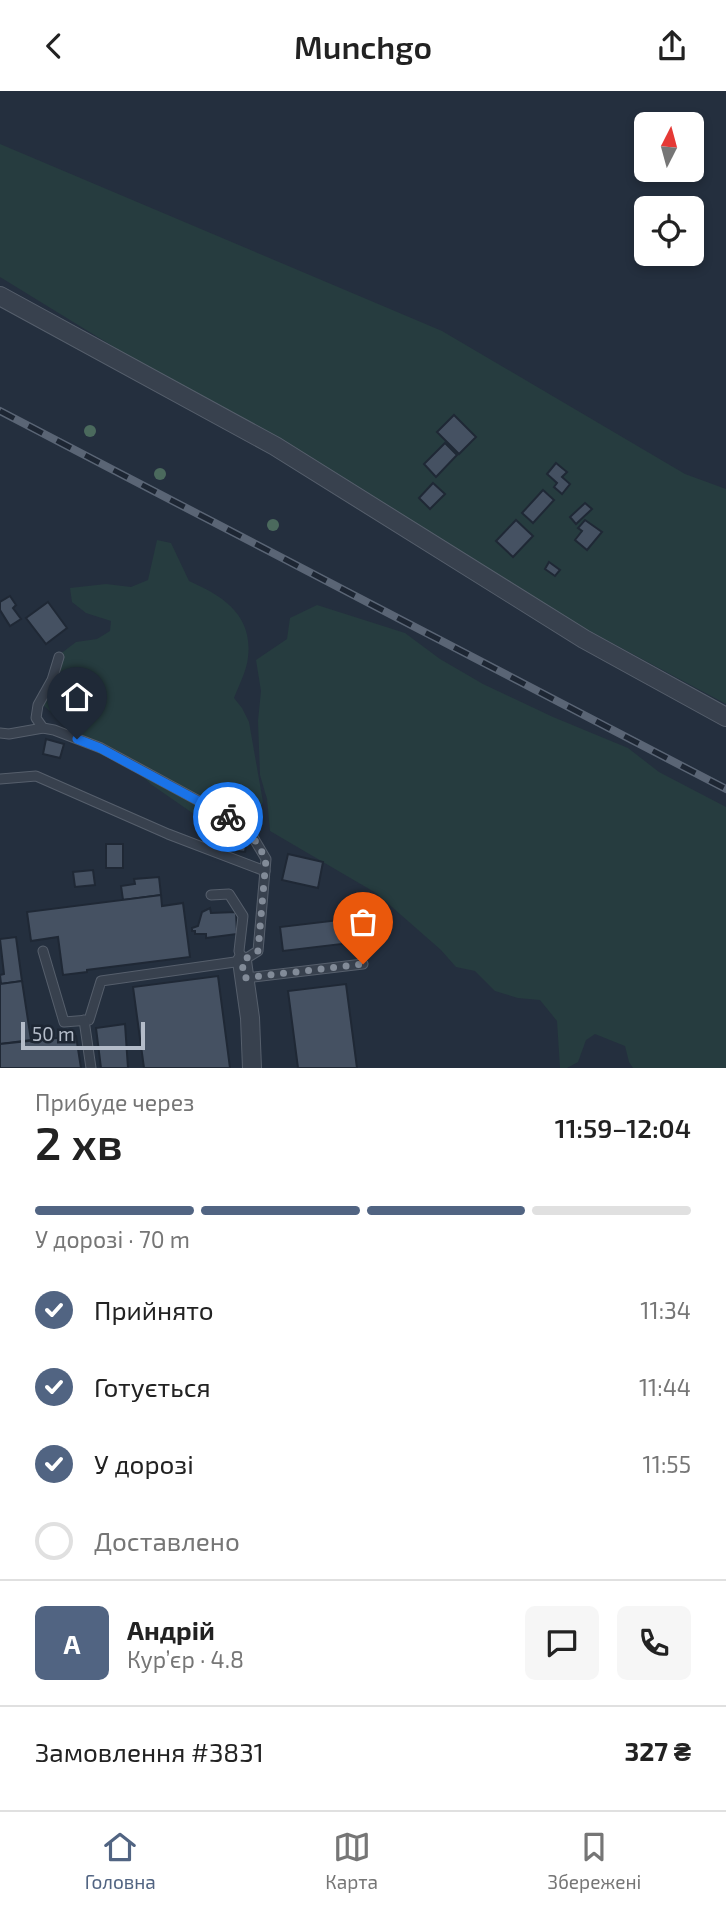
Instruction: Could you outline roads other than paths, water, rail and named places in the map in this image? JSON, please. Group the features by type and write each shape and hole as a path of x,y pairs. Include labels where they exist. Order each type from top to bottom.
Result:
{"street":[{"path":"0,296 275,446 584,639 726,717"},
{"path":"243,970 250,1018 252,1068"}],"lane":[{"path":"43,728 36,718 38,705 52,680 59,657"},
{"path":"0,733 43,728 100,748 247,827 266,859 258,951 243,970"},
{"path":"0,779 36,776 168,834 265,871"},
{"path":"211,895 229,894 243,916 239,951 243,970"},
{"path":"43,951 64,1022 89,1020 101,981 363,964"},
{"path":"84,1020 91,1068"}],"railway":[{"path":"0,411 726,789"}]}
